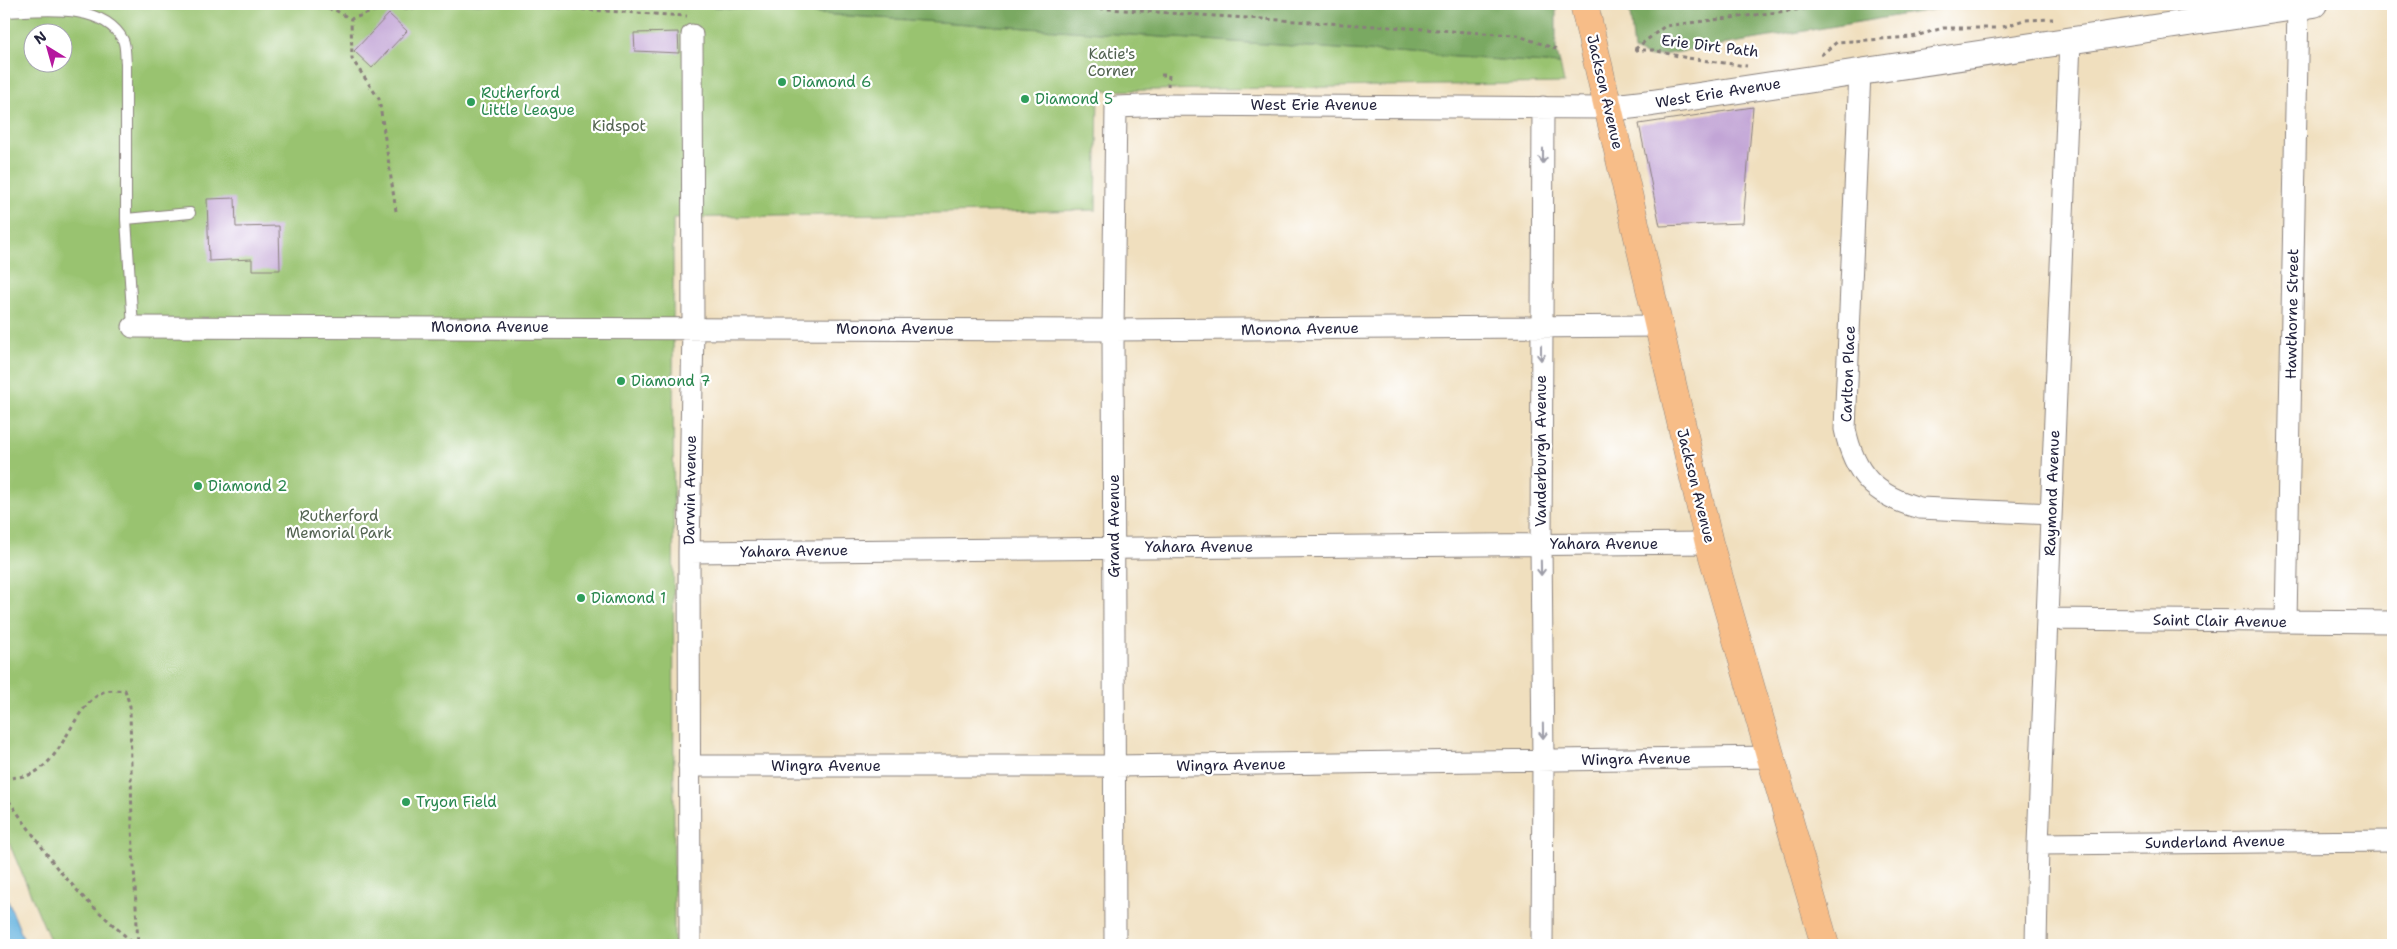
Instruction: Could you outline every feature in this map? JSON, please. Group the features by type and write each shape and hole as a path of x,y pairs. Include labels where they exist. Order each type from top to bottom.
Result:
{"main road":[{"name":"Jackson Avenue","path":"1586,13 1657,326 1709,543 1773,757 1825,945"}],"street":[{"name":"West Erie Avenue","path":"1116,107 1168,104 1609,108 1661,102 2306,5"},
{"name":"Hawthorne Street","path":"2286,621 2306,5"},
{"name":"Darwin Avenue","path":"690,945 689,552 693,327 692,35"},
{"name":"Raymond Avenue","path":"2036,945 2038,844 2070,41"},
{"name":"Carlton Place","path":"1860,71 1845,429 1849,448 1856,466 1868,481 1884,494 1920,508 2051,514"},
{"name":"Grand Avenue","path":"1115,945 1113,330 1116,107"},
{"name":"Vanderburgh Avenue","path":"1542,945 1543,107"},
{"name":"Monona Avenue","path":"133,327 693,327 1113,330 1657,326"},
{"name":"Yahara Avenue","path":"689,552 1709,543"},
{"name":"Saint Clair Avenue","path":"2047,619 2393,622"},
{"name":"Wingra Avenue","path":"689,766 1115,766 1773,757"},
{"name":"Sunderland Avenue","path":"2038,844 2393,840"}],"lane":[{"path":"4,12 78,12 104,20 123,41 126,63 126,219 133,327"},
{"path":"126,219 190,213"}],"path":[{"path":"144,4 203,4"},
{"path":"288,4 335,10 351,18 381,9 413,8 433,4"},
{"path":"494,4 683,14 688,16 692,24 692,35"},
{"path":"1028,4 1516,35 1556,49"},
{"name":"Erie Dirt Path","path":"1748,66 1687,58 1652,50 1634,50 1666,26 1843,4"},
{"path":"351,18 352,59 379,99 396,211"},
{"path":"1814,61 1838,42 1912,37 1943,28 2001,28 2024,20 2054,19"},
{"path":"4,779 32,774 46,764 63,744 82,711 91,702 104,691 125,690 130,706 136,945"},
{"path":"4,794 58,868 86,899 136,945"}],"green space":[{"name":"Rutherford Memorial Park","path":"4,4 673,4 1560,64 1564,83 1098,91 1096,210 673,218 674,945 52,945 4,831"},
{"path":"673,4 1506,4 1556,8 1556,49 1560,64"},
{"path":"1629,4 1967,4 1650,57 1634,50"}],"water":[{"path":"4,891 26,945 4,945"}],"building":[{"path":"389,14 407,31 372,68 354,51"},
{"path":"678,32 679,53 635,51 634,33"},
{"path":"1753,107 1743,223 1660,226 1639,124"},
{"path":"235,198 236,227 279,226 280,270 252,270 252,259 209,261 207,199"}],"place":[{"name":"Diamond 6","path":"782,82"},
{"name":"Diamond 5","path":"1025,99"},
{"name":"Rutherford Little League","path":"471,102"},
{"name":"Diamond 7","path":"621,381"},
{"name":"Diamond 2","path":"198,486"},
{"name":"Diamond 1","path":"581,598"},
{"name":"Tryon Field","path":"406,802"}],"park label":[{"name":"Katie's Corner","path":"1112,62"},
{"name":"Kidspot","path":"619,126"}]}
